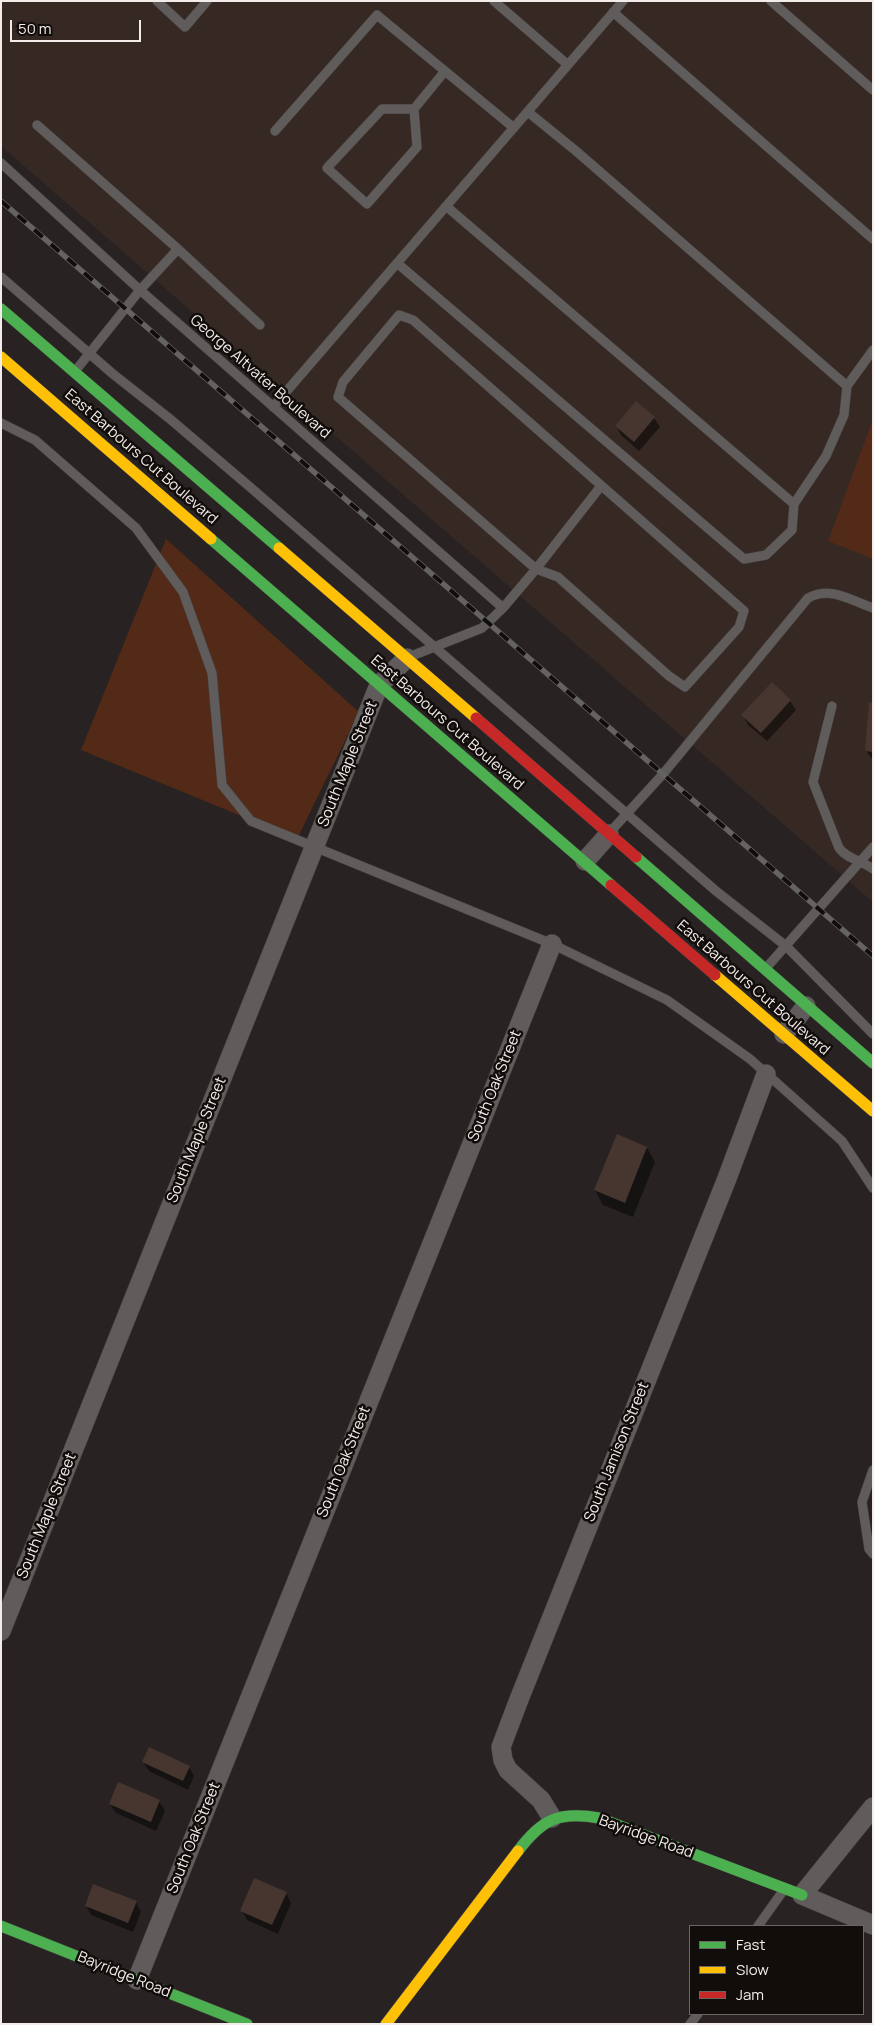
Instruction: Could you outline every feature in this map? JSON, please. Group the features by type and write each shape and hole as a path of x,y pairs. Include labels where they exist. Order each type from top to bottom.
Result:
{"street":[{"name":"East Barbours Cut Boulevard","path":"1,309 72,375 196,482 407,658 873,1063"},
{"name":"East Barbours Cut Boulevard","path":"1,356 55,396 379,685 873,1111"},
{"name":"South Maple Street","path":"1,1631 8,1592 315,846 379,685 407,658"},
{"path":"585,861 609,834"},
{"name":"South Oak Street","path":"137,1980 552,944"},
{"path":"784,1034 806,1006"},
{"name":"South Jamison Street","path":"552,1818 541,1800 508,1770 502,1760 501,1747 726,1180 766,1074"},
{"path":"793,1892 873,1807"},
{"name":"Bayridge Road","path":"386,2024 529,1836 539,1826 552,1818 564,1814 599,1818 793,1892 873,1925"},
{"name":"Bayridge Road","path":"1,1926 247,2024"}],"lane":[{"path":"157,1 185,26 207,1"},
{"path":"494,1 568,65"},
{"path":"274,407 623,1"},
{"path":"771,1 873,90"},
{"path":"614,12 873,239"},
{"path":"275,131 377,15 514,128"},
{"path":"414,109 382,109 327,168 367,204 417,147 414,109 445,71"},
{"path":"528,112 576,151 847,386"},
{"path":"37,125 178,249 260,325"},
{"name":"George Altvater Boulevard","path":"1,163 140,290 503,608"},
{"path":"446,206 794,504"},
{"path":"72,375 140,290 178,249"},
{"path":"397,263 744,559 766,555 792,530 794,504 826,456 844,415 847,386 873,350"},
{"path":"1,277 90,354 184,431 716,891 786,946 873,1034"},
{"path":"399,315 413,320 744,611 739,627 685,688 558,577 536,569 338,397 343,382 399,315"},
{"path":"1,423 35,440 136,528 183,592 212,673 222,785 251,821 552,944 667,1000 750,1059 842,1141 873,1188"},
{"path":"407,658 482,628 503,608 536,569 601,486"},
{"path":"609,834 663,774 808,598 818,593 830,592 873,608"},
{"path":"832,706 813,782 839,848 845,855 862,861 873,869"},
{"path":"765,970 873,847"},
{"path":"873,1470 862,1502 869,1549 873,1554"},
{"path":"759,1925 793,1892"}],"shaded area":[{"path":"1,1 873,1 873,902 1,146"},
{"path":"873,419 873,559 828,541"},
{"path":"166,539 359,712 297,839 81,750"}],"building":[{"path":"636,401 655,417 634,442 615,426"},
{"path":"772,682 791,700 761,733 741,715"},
{"path":"869,702 873,703 873,752 865,751"},
{"path":"617,1134 647,1147 625,1203 594,1190"},
{"path":"149,1747 190,1766 183,1781 142,1762"},
{"path":"118,1782 160,1800 151,1822 109,1804"},
{"path":"254,1878 287,1892 272,1925 240,1911"},
{"path":"93,1884 137,1901 128,1923 85,1906"}],"railway":[{"path":"1,201 873,956"}],"traffic: fast":[{"path":"1,309 279,548"},
{"path":"211,539 611,885"},
{"path":"636,857 873,1063"},
{"path":"518,1851 535,1831 552,1820 573,1816 599,1818 802,1895"},
{"path":"1,1926 247,2024"}],"traffic: slow":[{"path":"1,357 211,539"},
{"path":"279,548 476,718"},
{"path":"715,975 873,1111"},
{"path":"386,2024 518,1851"}],"traffic: jam":[{"path":"476,718 636,857"},
{"path":"611,885 715,975"}]}
